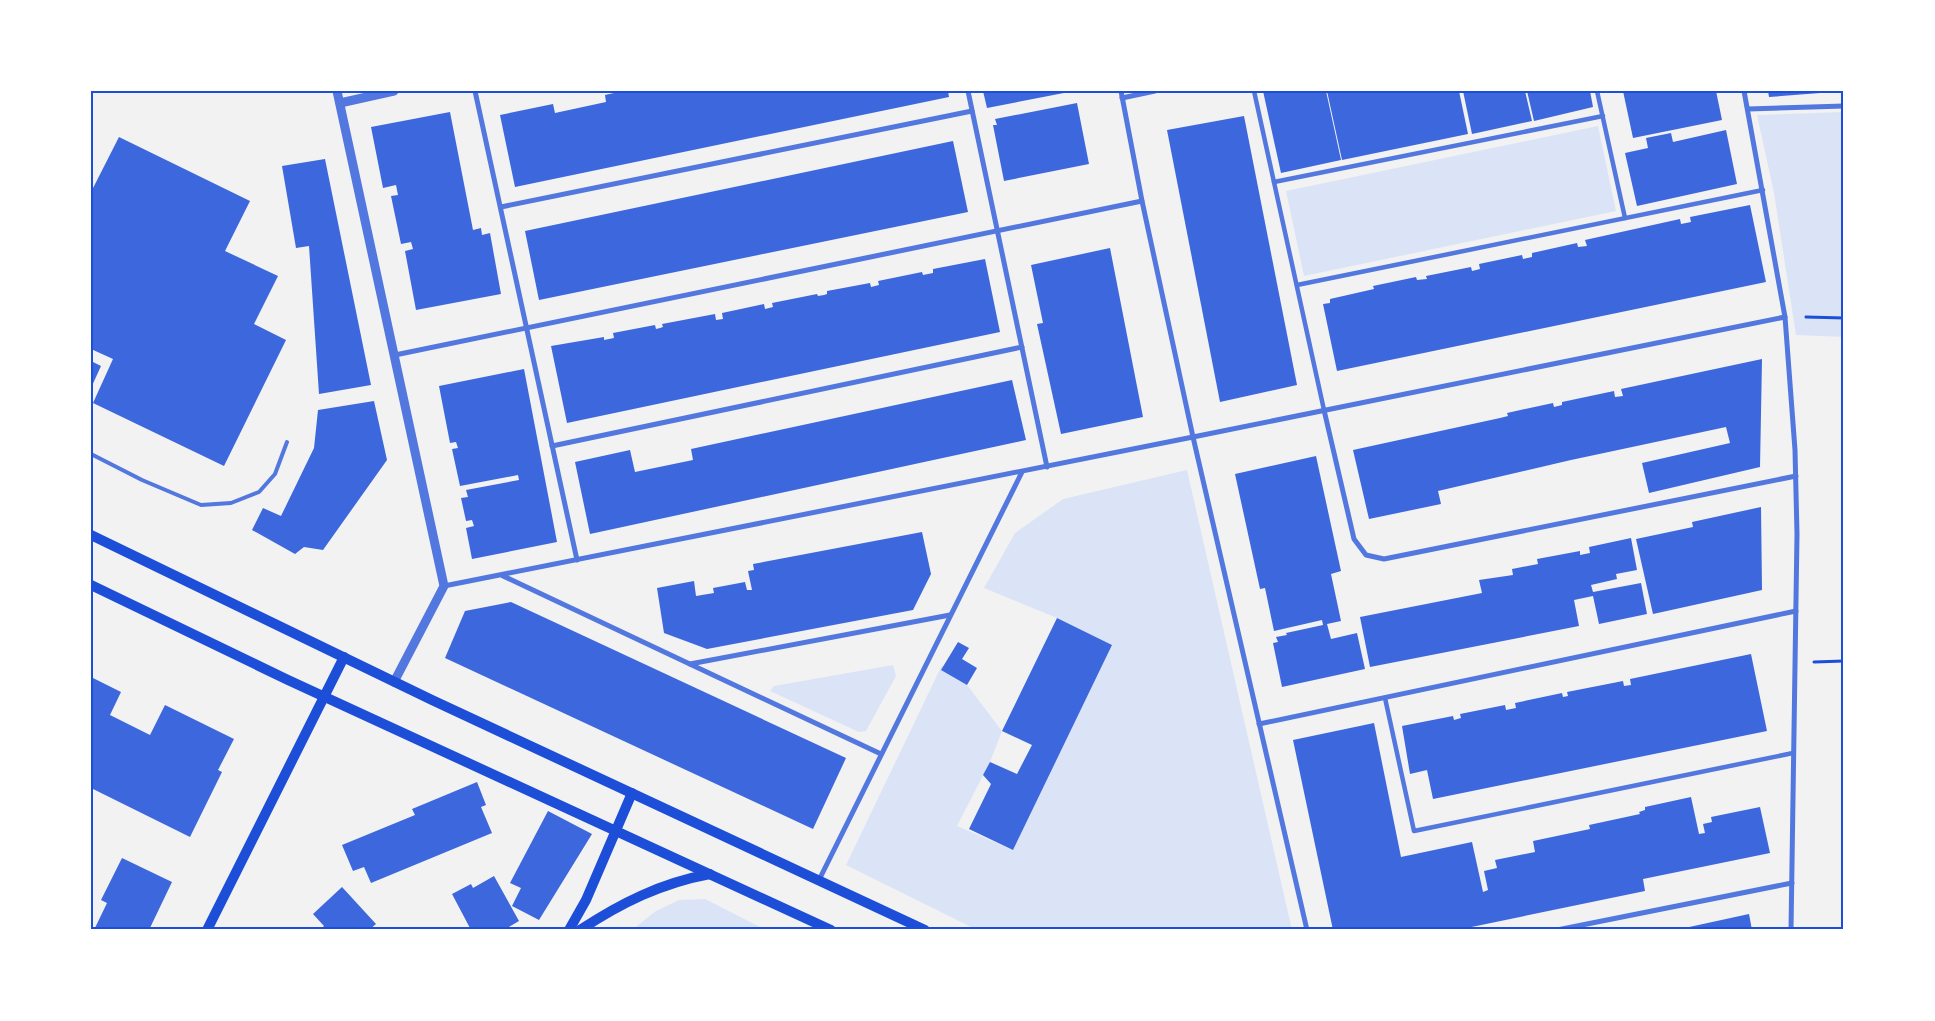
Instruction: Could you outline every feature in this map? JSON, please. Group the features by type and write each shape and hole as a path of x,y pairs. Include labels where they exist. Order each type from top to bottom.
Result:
{"main road":[{"path":"91,534 394,682 925,930"},
{"path":"91,585 324,696 830,930"},
{"path":"207,930 344,657"},
{"path":"569,930 586,900 614,831 632,793"},
{"path":"580,930 608,912 655,889 682,880 711,874"}],"street":[{"path":"338,91 444,586 394,682"},
{"path":"340,103 394,91"},
{"path":"475,91 577,560"},
{"path":"968,91 1047,467"},
{"path":"1121,91 1142,201 1192,437 1307,930"},
{"path":"1122,98 1155,91"},
{"path":"1254,91 1354,539 1366,555 1384,559 1796,476"},
{"path":"1598,91 1625,218"},
{"path":"1744,91 1764,190 1785,317 1796,476 1791,930"},
{"path":"1748,109 1844,106"},
{"path":"501,207 972,110"},
{"path":"1274,182 1603,116"},
{"path":"1297,285 1764,190"},
{"path":"395,355 1142,201"},
{"path":"444,586 1047,467 1785,317"},
{"path":"552,446 1022,347"},
{"path":"818,881 1022,472"},
{"path":"502,576 881,754"},
{"path":"1258,724 1796,611"},
{"path":"690,664 950,615"},
{"path":"1384,698 1414,830 1793,752"},
{"path":"1556,930 1792,883"}],"lane":[{"path":"91,454 142,480 201,505 231,504 259,492 275,474 287,442"}],"path":[{"path":"1785,317 1844,318"},
{"path":"1795,662 1844,662"}],"shaded area":[{"path":"1844,112 1844,337 1796,335 1774,193 1757,115"},
{"path":"1598,126 1616,211 1304,276 1286,191"},
{"path":"1187,470 1292,930 977,930 846,865 942,665 967,685 1002,731 990,762 957,826 1013,850 1112,645 1057,618 984,588 1015,533 1063,499"},
{"path":"893,665 896,676 866,731 859,732 770,691 774,686"},
{"path":"705,899 766,930 637,930 637,926 656,911 679,900"}],"building":[{"path":"623,91 948,91 949,97 515,187 500,115 553,104 555,113 606,102 605,95"},
{"path":"983,91 1069,91 1069,92 987,108"},
{"path":"1263,91 1326,91 1341,160 1281,173"},
{"path":"1327,91 1459,91 1468,134 1342,160"},
{"path":"1463,91 1525,91 1532,121 1472,134"},
{"path":"1527,91 1590,91 1593,107 1534,121"},
{"path":"1623,91 1716,91 1722,120 1633,138"},
{"path":"1768,91 1820,91 1820,93 1769,97"},
{"path":"1077,103 1089,164 1004,181 993,125 997,125 995,119"},
{"path":"450,112 473,230 481,228 482,235 490,233 501,294 416,310 405,251 413,249 411,242 401,244 391,196 398,195 396,185 383,188 371,127"},
{"path":"1244,116 1297,385 1220,402 1167,130"},
{"path":"1726,130 1737,184 1637,206 1625,153 1648,148 1646,138 1671,133 1673,142"},
{"path":"119,137 250,201 225,251 278,276 254,324 286,340 224,466 93,403 113,359 91,349 91,192"},
{"path":"953,141 968,212 539,300 525,231"},
{"path":"325,159 371,385 319,394 309,246 296,248 282,166"},
{"path":"1750,205 1766,282 1337,371 1323,304 1330,303 1330,299 1374,289 1373,286 1416,277 1417,280 1427,279 1426,276 1471,267 1472,271 1480,269 1479,264 1522,255 1523,259 1532,257 1532,253 1577,243 1578,247 1587,246 1585,240 1680,219 1681,224 1691,222 1690,217"},
{"path":"1110,248 1143,417 1061,434 1037,324 1043,323 1031,265"},
{"path":"985,259 1000,332 567,423 551,346 604,337 604,340 614,338 613,333 655,325 656,329 663,327 662,324 715,314 716,320 723,319 722,313 764,304 765,309 773,307 772,303 817,294 818,296 824,295 827,294 827,291 870,283 871,287 879,285 878,281 922,272 923,275 933,273 933,269"},
{"path":"1762,359 1760,467 1649,493 1642,463 1730,443 1726,427 1438,491 1441,504 1369,519 1353,450 1500,418 1508,416 1507,413 1553,403 1554,407 1562,405 1562,402 1614,391 1615,397 1623,396 1621,389"},
{"path":"91,361 101,366 91,388"},
{"path":"524,369 557,542 472,559 466,528 474,526 472,520 466,521 461,498 468,497 466,490 519,480 518,475 460,486 452,449 458,448 456,442 450,443 439,386"},
{"path":"1012,380 1026,440 590,534 575,462 630,450 635,472 693,460 691,449"},
{"path":"374,401 387,460 323,550 304,547 295,554 252,530 263,508 281,516 314,448 318,410"},
{"path":"1316,456 1341,571 1331,574 1341,621 1327,624 1331,639 1357,633 1365,669 1282,687 1273,643 1278,642 1276,637 1323,625 1322,620 1274,631 1265,588 1260,589 1235,474"},
{"path":"1761,507 1762,590 1653,614 1636,539 1693,527 1692,522"},
{"path":"922,532 931,574 913,610 707,649 664,633 657,588 694,581 696,596 714,593 713,588 745,582 747,590 752,590 748,571 754,570 753,564"},
{"path":"1631,538 1637,570 1616,574 1617,579 1591,585 1593,592 1641,583 1647,614 1599,624 1593,596 1574,600 1579,626 1370,667 1360,617 1482,593 1479,580 1513,575 1512,569 1538,564 1537,559 1580,551 1580,555 1590,553 1589,547"},
{"path":"511,602 846,758 813,829 445,658 465,611"},
{"path":"1057,618 1112,645 1013,850 969,829 991,784 983,775 990,762 1017,774 1032,745 1002,731"},
{"path":"958,642 969,648 962,659 977,668 967,685 941,670"},
{"path":"1751,654 1767,731 1433,799 1427,770 1410,774 1402,726 1453,716 1454,720 1461,718 1460,714 1505,705 1506,710 1516,708 1515,703 1562,693 1563,697 1568,696 1567,692 1623,681 1624,686 1631,685 1630,679"},
{"path":"91,677 121,692 110,715 150,735 165,705 234,739 218,770 222,772 190,837 91,788"},
{"path":"1374,723 1401,857 1472,842 1483,892 1488,890 1484,871 1497,868 1495,860 1535,852 1533,841 1590,829 1589,825 1640,814 1639,812 1645,810 1645,807 1691,797 1699,834 1705,833 1703,824 1712,822 1711,817 1760,807 1770,853 1643,879 1645,891 1457,930 1333,930 1293,740"},
{"path":"477,782 486,805 481,807 492,833 371,883 364,867 353,871 342,845 415,815 412,809"},
{"path":"548,811 592,834 539,920 512,906 521,888 510,883"},
{"path":"122,858 172,882 149,930 94,930 107,903 101,900"},
{"path":"494,876 519,921 504,930 471,930 452,894 471,884 473,888"},
{"path":"342,887 376,924 369,930 323,930 324,926 313,914"},
{"path":"1749,914 1752,930 1680,930 1680,929"}]}
